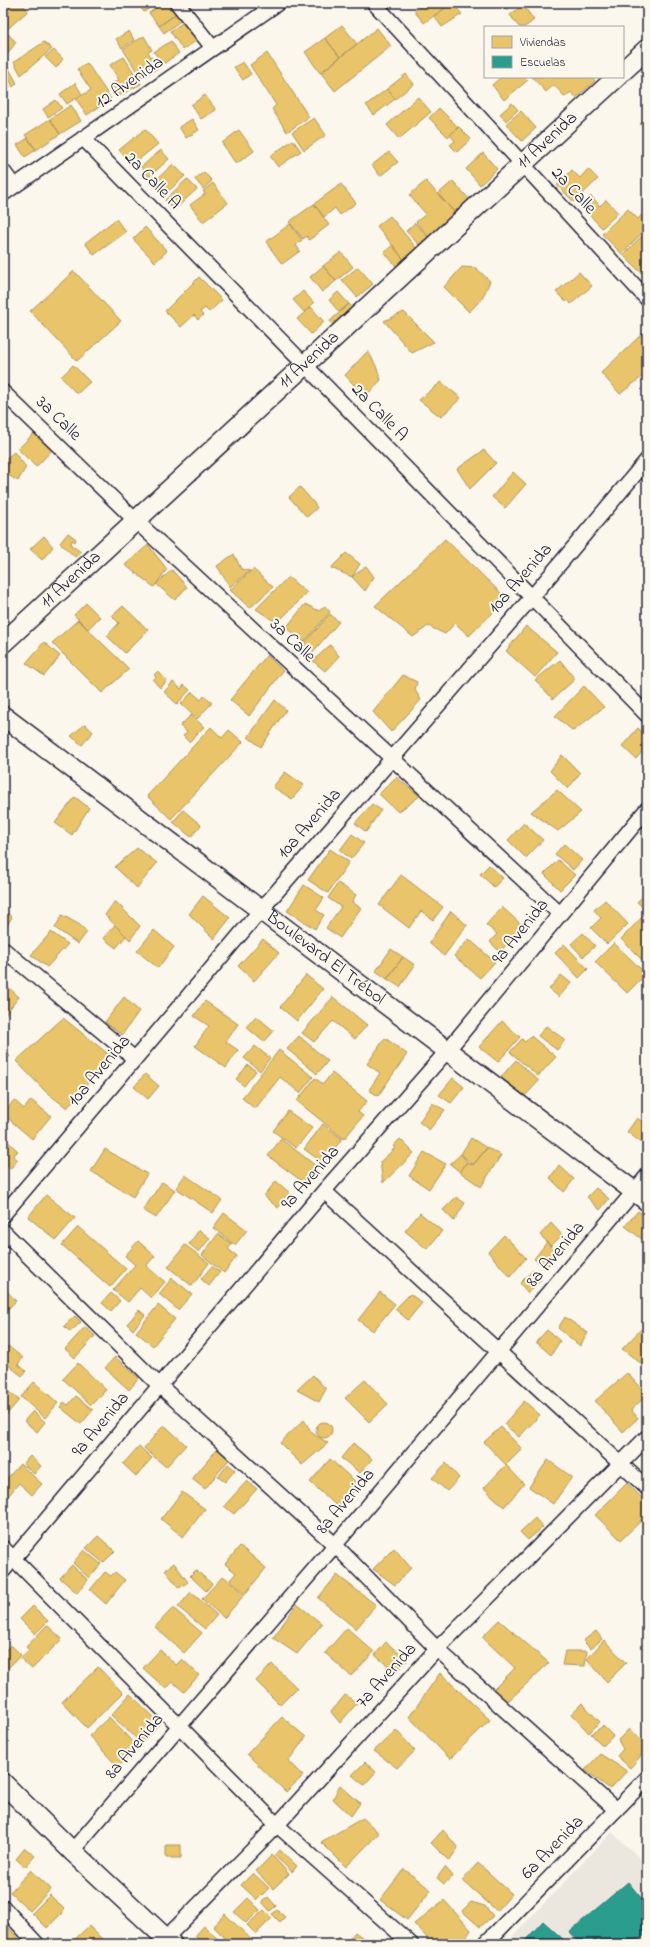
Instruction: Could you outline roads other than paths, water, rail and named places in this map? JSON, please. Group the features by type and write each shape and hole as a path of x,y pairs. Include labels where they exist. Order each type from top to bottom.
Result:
{"street":[{"path":"177,3 213,48"},
{"name":"12 Avenida","path":"8,190 278,3"},
{"name":"2a Calle","path":"374,3 647,298"},
{"path":"624,70 647,49"},
{"name":"11 Avenida","path":"3,644 616,78"},
{"name":"2a Calle A","path":"83,138 647,715"},
{"path":"3,171 8,190"},
{"name":"3a Calle","path":"3,392 136,521 391,759 560,914"},
{"name":"10a Avenida","path":"3,1215 260,911 532,597 647,460"},
{"name":"Boulevard El Trébol","path":"3,716 260,911 641,1196"},
{"name":"9a Avenida","path":"3,1571 324,1191 447,1051 647,809"},
{"path":"3,949 135,1059"},
{"name":"8a Avenida","path":"72,1851 178,1725 335,1545 499,1352 641,1196 647,1176"},
{"path":"324,1191 647,1488"},
{"path":"3,1231 159,1385 335,1545 437,1649 616,1810"},
{"name":"7a Avenida","path":"166,1942 277,1825 437,1649 647,1437"},
{"path":"3,1548 277,1825 411,1944"},
{"name":"6a Avenida","path":"485,1944 647,1778"},
{"path":"3,1783 166,1942"},
{"path":"3,1907 37,1944"}]}
